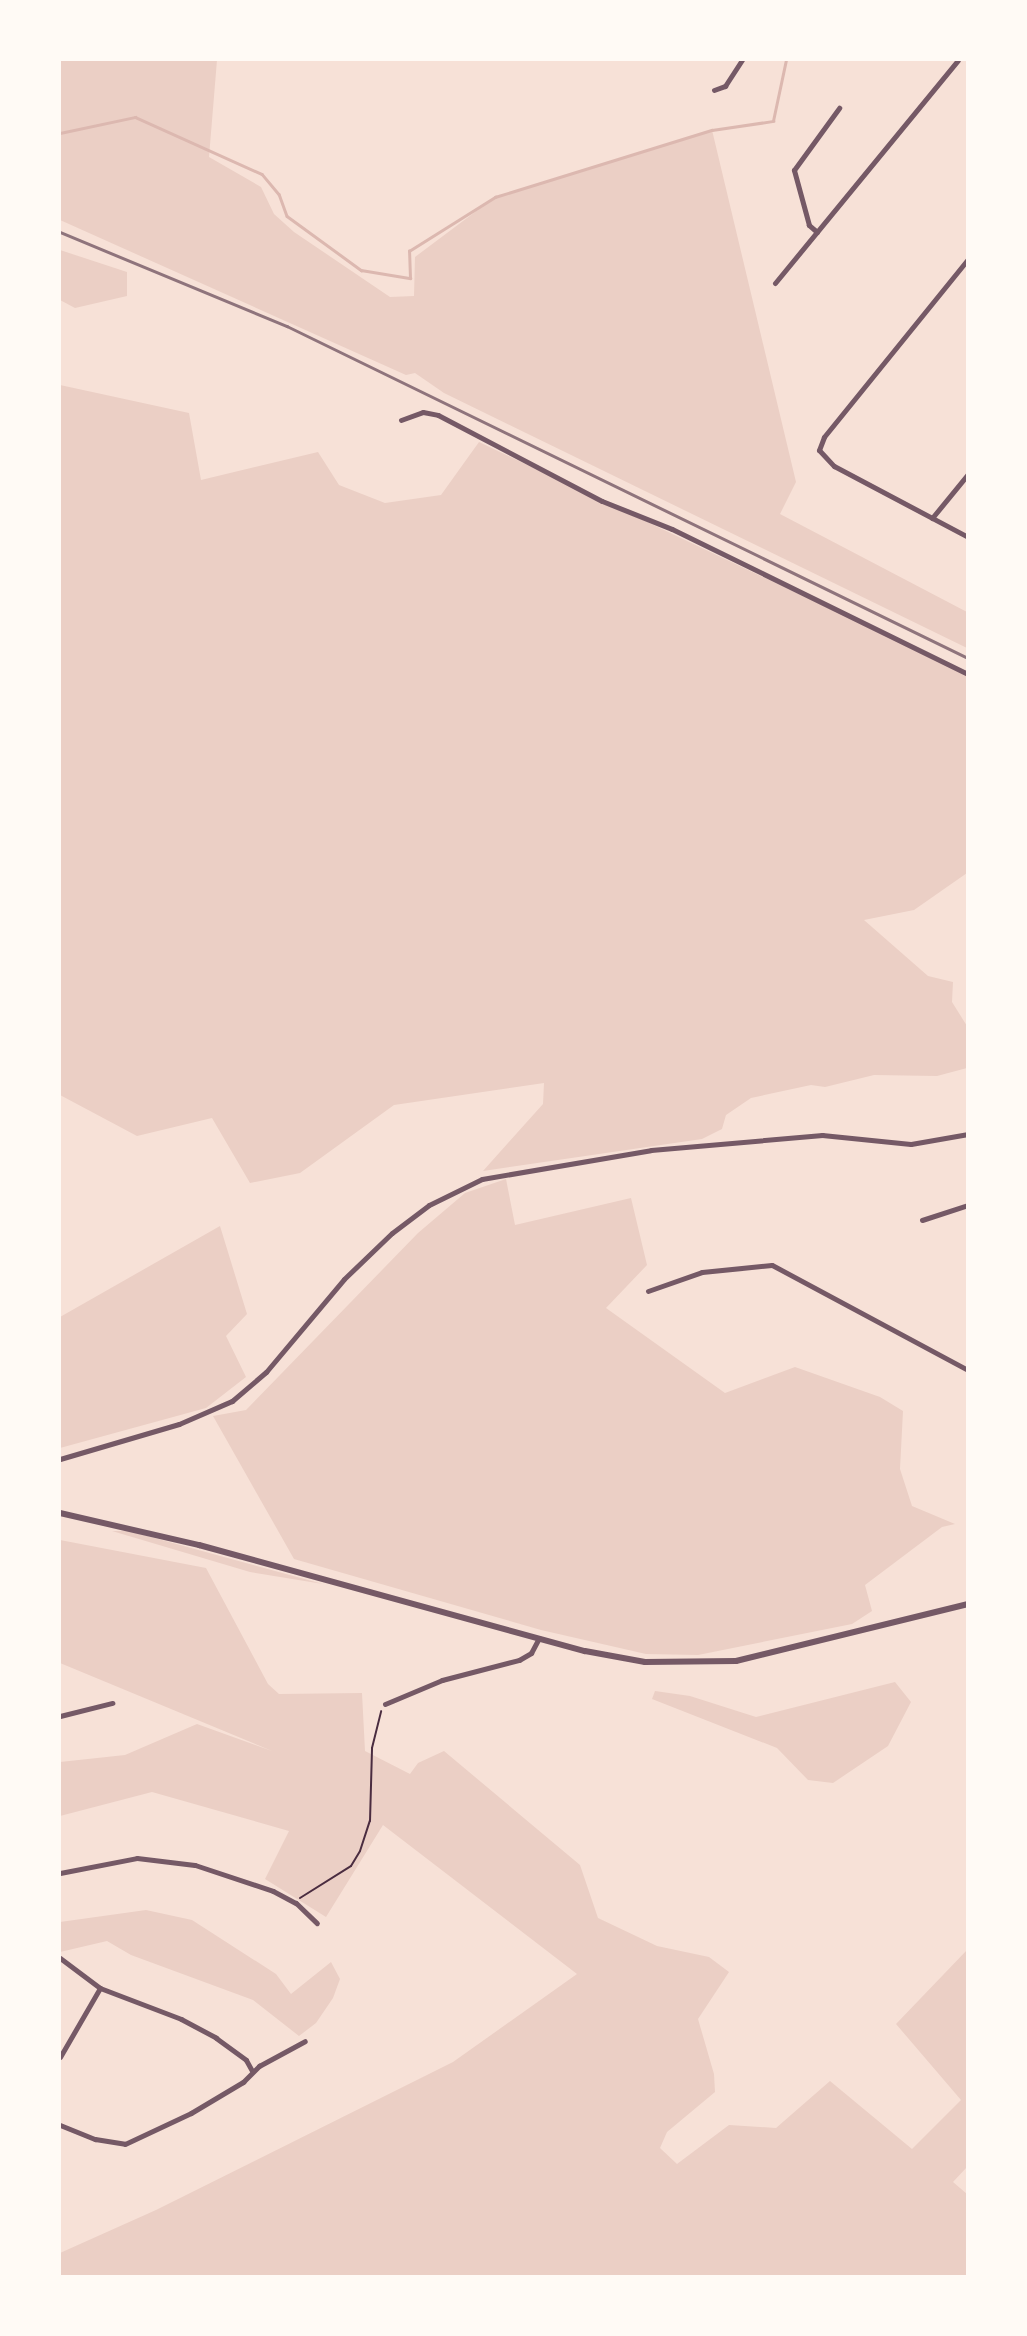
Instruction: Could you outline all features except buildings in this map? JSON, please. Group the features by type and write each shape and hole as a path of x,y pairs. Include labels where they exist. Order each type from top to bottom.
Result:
{"street":[{"path":"714,90 725,86 742,60"},
{"path":"775,283 957,60"},
{"path":"817,232 809,226 794,170 839,108"},
{"path":"968,259 824,437 819,450 834,466 968,537"},
{"path":"401,420 423,412 438,415 602,501 672,529 968,674"},
{"path":"932,518 968,474"},
{"path":"60,1459 179,1424 232,1401 266,1372 344,1279 392,1234 429,1205 482,1179 651,1150 822,1135 911,1144 968,1134"},
{"path":"922,1220 968,1205"},
{"path":"648,1291 702,1272 772,1265 968,1370"},
{"path":"60,1513 188,1542 539,1638 645,1662 736,1661 795,1650 968,1604"},
{"path":"385,1704 442,1680 519,1660 531,1653 539,1638"},
{"path":"60,1716 112,1703"},
{"path":"60,1873 108,1860 176,1861 273,1891 296,1903 317,1923"},
{"path":"60,1958 100,1988 181,2019 237,2052 252,2071"},
{"path":"60,2057 100,1988"},
{"path":"60,2125 111,2144 125,2144 191,2113 243,2082 252,2071 305,2041"}],"path":[{"path":"299,1899 351,1866 360,1851 373,1800 374,1728 385,1704"}],"shaded area":[{"path":"60,60 217,60 209,157 261,187 274,214 294,232 390,297 414,296 415,257 495,197 712,130 796,482 780,514 967,612 967,648 444,393 415,373 406,375 60,220"},
{"path":"60,250 127,272 127,296 75,308 60,300"},
{"path":"60,385 189,413 201,480 318,452 339,485 385,503 441,495 479,442 967,674 967,873 914,910 864,920 928,976 953,982 952,1002 967,1026 967,1068 937,1076 874,1075 825,1087 811,1085 751,1098 726,1115 722,1129 702,1139 483,1171 543,1104 544,1083 394,1105 300,1173 250,1183 212,1118 137,1136 60,1095"},
{"path":"506,1179 515,1225 631,1198 647,1265 606,1308 725,1393 795,1367 880,1397 903,1411 900,1469 912,1506 955,1524 942,1527 865,1585 872,1611 852,1624 698,1655 646,1654 541,1630 294,1559 213,1416 246,1410 418,1233 465,1193"},
{"path":"220,1226 247,1314 226,1336 246,1377 206,1408 60,1448 60,1317"},
{"path":"112,1531 129,1531 323,1584 250,1572"},
{"path":"60,1540 206,1568 268,1684 279,1694 362,1693 365,1751 410,1774 418,1763 444,1751 580,1865 598,1918 657,1946 709,1957 729,1972 698,2019 714,2074 715,2092 667,2132 660,2148 677,2164 729,2125 776,2128 830,2081 912,2149 961,2100 896,2024 967,1950 967,2167 953,2182 967,2194 967,2276 60,2276 60,2253 156,2210 453,2062 577,1974 383,1825 326,1917 265,1879 289,1831 152,1792 60,1816 60,1762 125,1755 197,1724 272,1751 60,1663"},
{"path":"895,1682 911,1702 888,1746 833,1783 808,1780 777,1748 652,1699 655,1691 690,1696 756,1717"},
{"path":"146,1910 192,1920 276,1974 291,1994 331,1962 340,1979 333,1998 316,2023 299,2036 253,2000 131,1955 107,1941 60,1952 60,1922"}],"waterway":[{"path":"60,133 135,117 262,174 279,194 287,216 361,270 410,278 409,251 495,197 712,130 773,121 786,60"}],"railway":[{"path":"60,232 287,326 968,658"}]}
